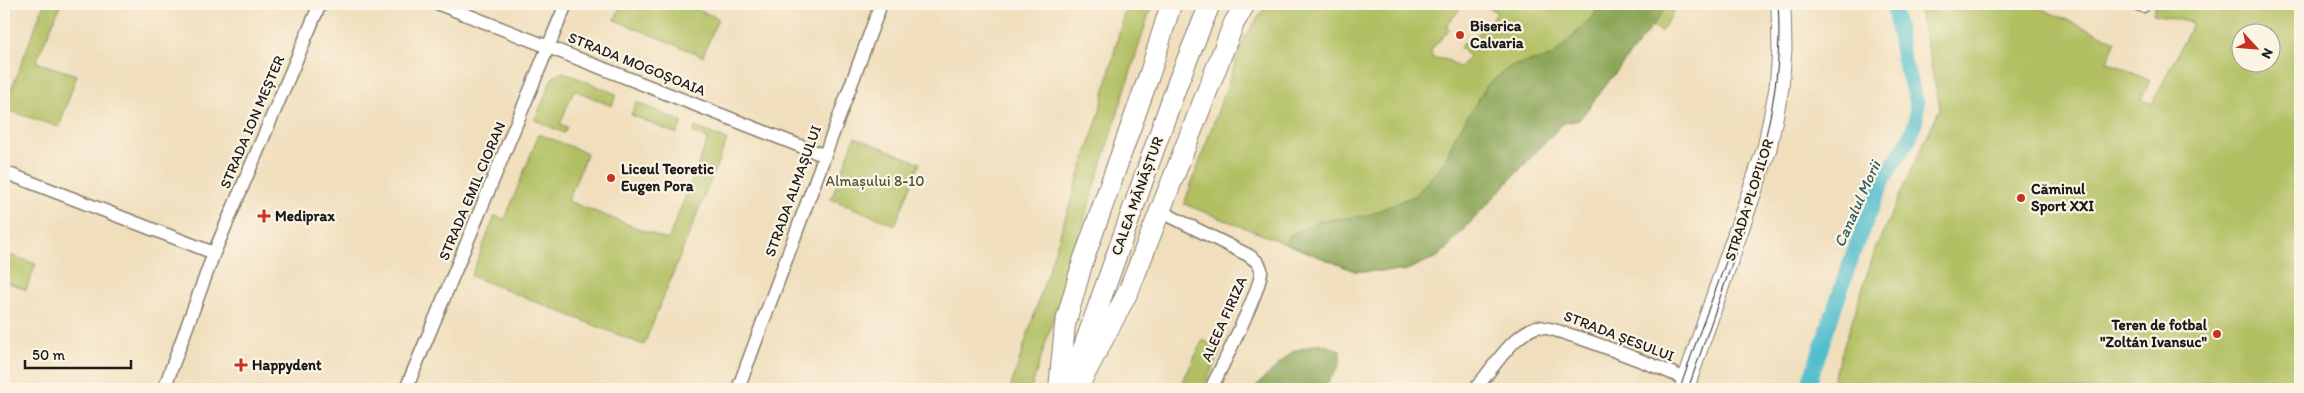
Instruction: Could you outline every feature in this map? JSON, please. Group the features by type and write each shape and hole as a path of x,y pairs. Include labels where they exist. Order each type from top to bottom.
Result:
{"main road":[{"path":"1059,389 1065,325 1082,261 1150,73 1171,4"},
{"name":"CALEA MĂNĂȘTUR","path":"1069,389 1178,82 1210,4"},
{"path":"1077,389 1129,290 1234,23 1245,4"},
{"name":"STRADA PLOPILOR","path":"1685,384 1767,148 1779,88 1782,50 1781,4"}],"street":[{"name":"STRADA ION MEȘTER","path":"164,389 214,253 320,4"},
{"name":"STRADA MOGOȘOAIA","path":"439,4 823,155"},
{"name":"STRADA EMIL CIORAN","path":"406,389 566,4"},
{"name":"STRADA ALMAȘULUI","path":"738,389 823,155 881,4"},
{"path":"4,172 214,253"},
{"name":"ALEEA FIRIZA","path":"1160,211 1248,255 1258,262 1261,275 1257,288 1210,389"},
{"name":"STRADA ȘESULUI","path":"1475,389 1521,335 1538,326 1571,334 1685,384"}],"green space":[{"path":"44,4 61,4 36,62 77,75 59,127 4,109"},
{"path":"621,4 683,4 718,18 703,56 615,20"},
{"path":"1126,4 1152,4 1031,389 1010,389 1099,114"},
{"path":"1267,4 1464,4 1446,26 1449,29 1431,50 1432,58 1447,60 1459,68 1469,57 1460,48 1465,42 1468,44 1497,13 1484,4 1679,4 1661,32 1651,26 1579,120 1563,123 1439,256 1404,271 1355,271 1184,204 1244,39"},
{"path":"1601,4 1669,4 1579,120 1563,123 1439,256 1404,271 1355,271 1285,243 1291,235 1320,221 1366,216 1416,195 1445,161 1455,137 1488,84 1511,66 1551,57 1592,18"},
{"path":"1918,4 2030,4 2116,41 2107,61 2150,81 2141,99 2152,104 2193,23 2153,14 2156,4 2300,4 2300,389 1830,389 1876,247 1940,108"},
{"path":"563,72 616,94 612,106 574,90 560,124 567,127 564,133 535,120 552,78"},
{"path":"636,102 682,122 677,134 631,115"},
{"path":"695,127 727,140 644,345 471,276 495,216 505,219 539,134 587,153 568,201 668,240 708,139 693,133"},
{"name":"Almașului 8-10","path":"855,137 920,163 895,225 831,199"},
{"path":"4,253 36,264 26,290 4,281"},
{"path":"1203,340 1221,350 1203,389 1179,389"},
{"path":"1320,343 1340,350 1340,365 1323,389 1253,389 1293,351"}],"waterway":[{"name":"Canalul Morii","path":"1807,389 1856,245 1885,177 1909,139 1916,121 1917,103 1903,58 1893,4"}],"tram line":[{"path":"1680,389 1748,200 1762,152 1773,104 1778,54 1778,4"},
{"path":"1688,389 1744,229"}],"place":[{"name":"Biserica Calvaria","path":"1460,35"},
{"name":"Liceul Teoretic Eugen Pora","path":"611,178"},
{"name":"Căminul Sport XXI","path":"2021,198"},
{"name":"Mediprax","path":"264,216"},
{"name":"Teren de fotbal \"Zoltán Ivansuc\"","path":"2217,334"},
{"name":"Happydent","path":"241,365"}]}
